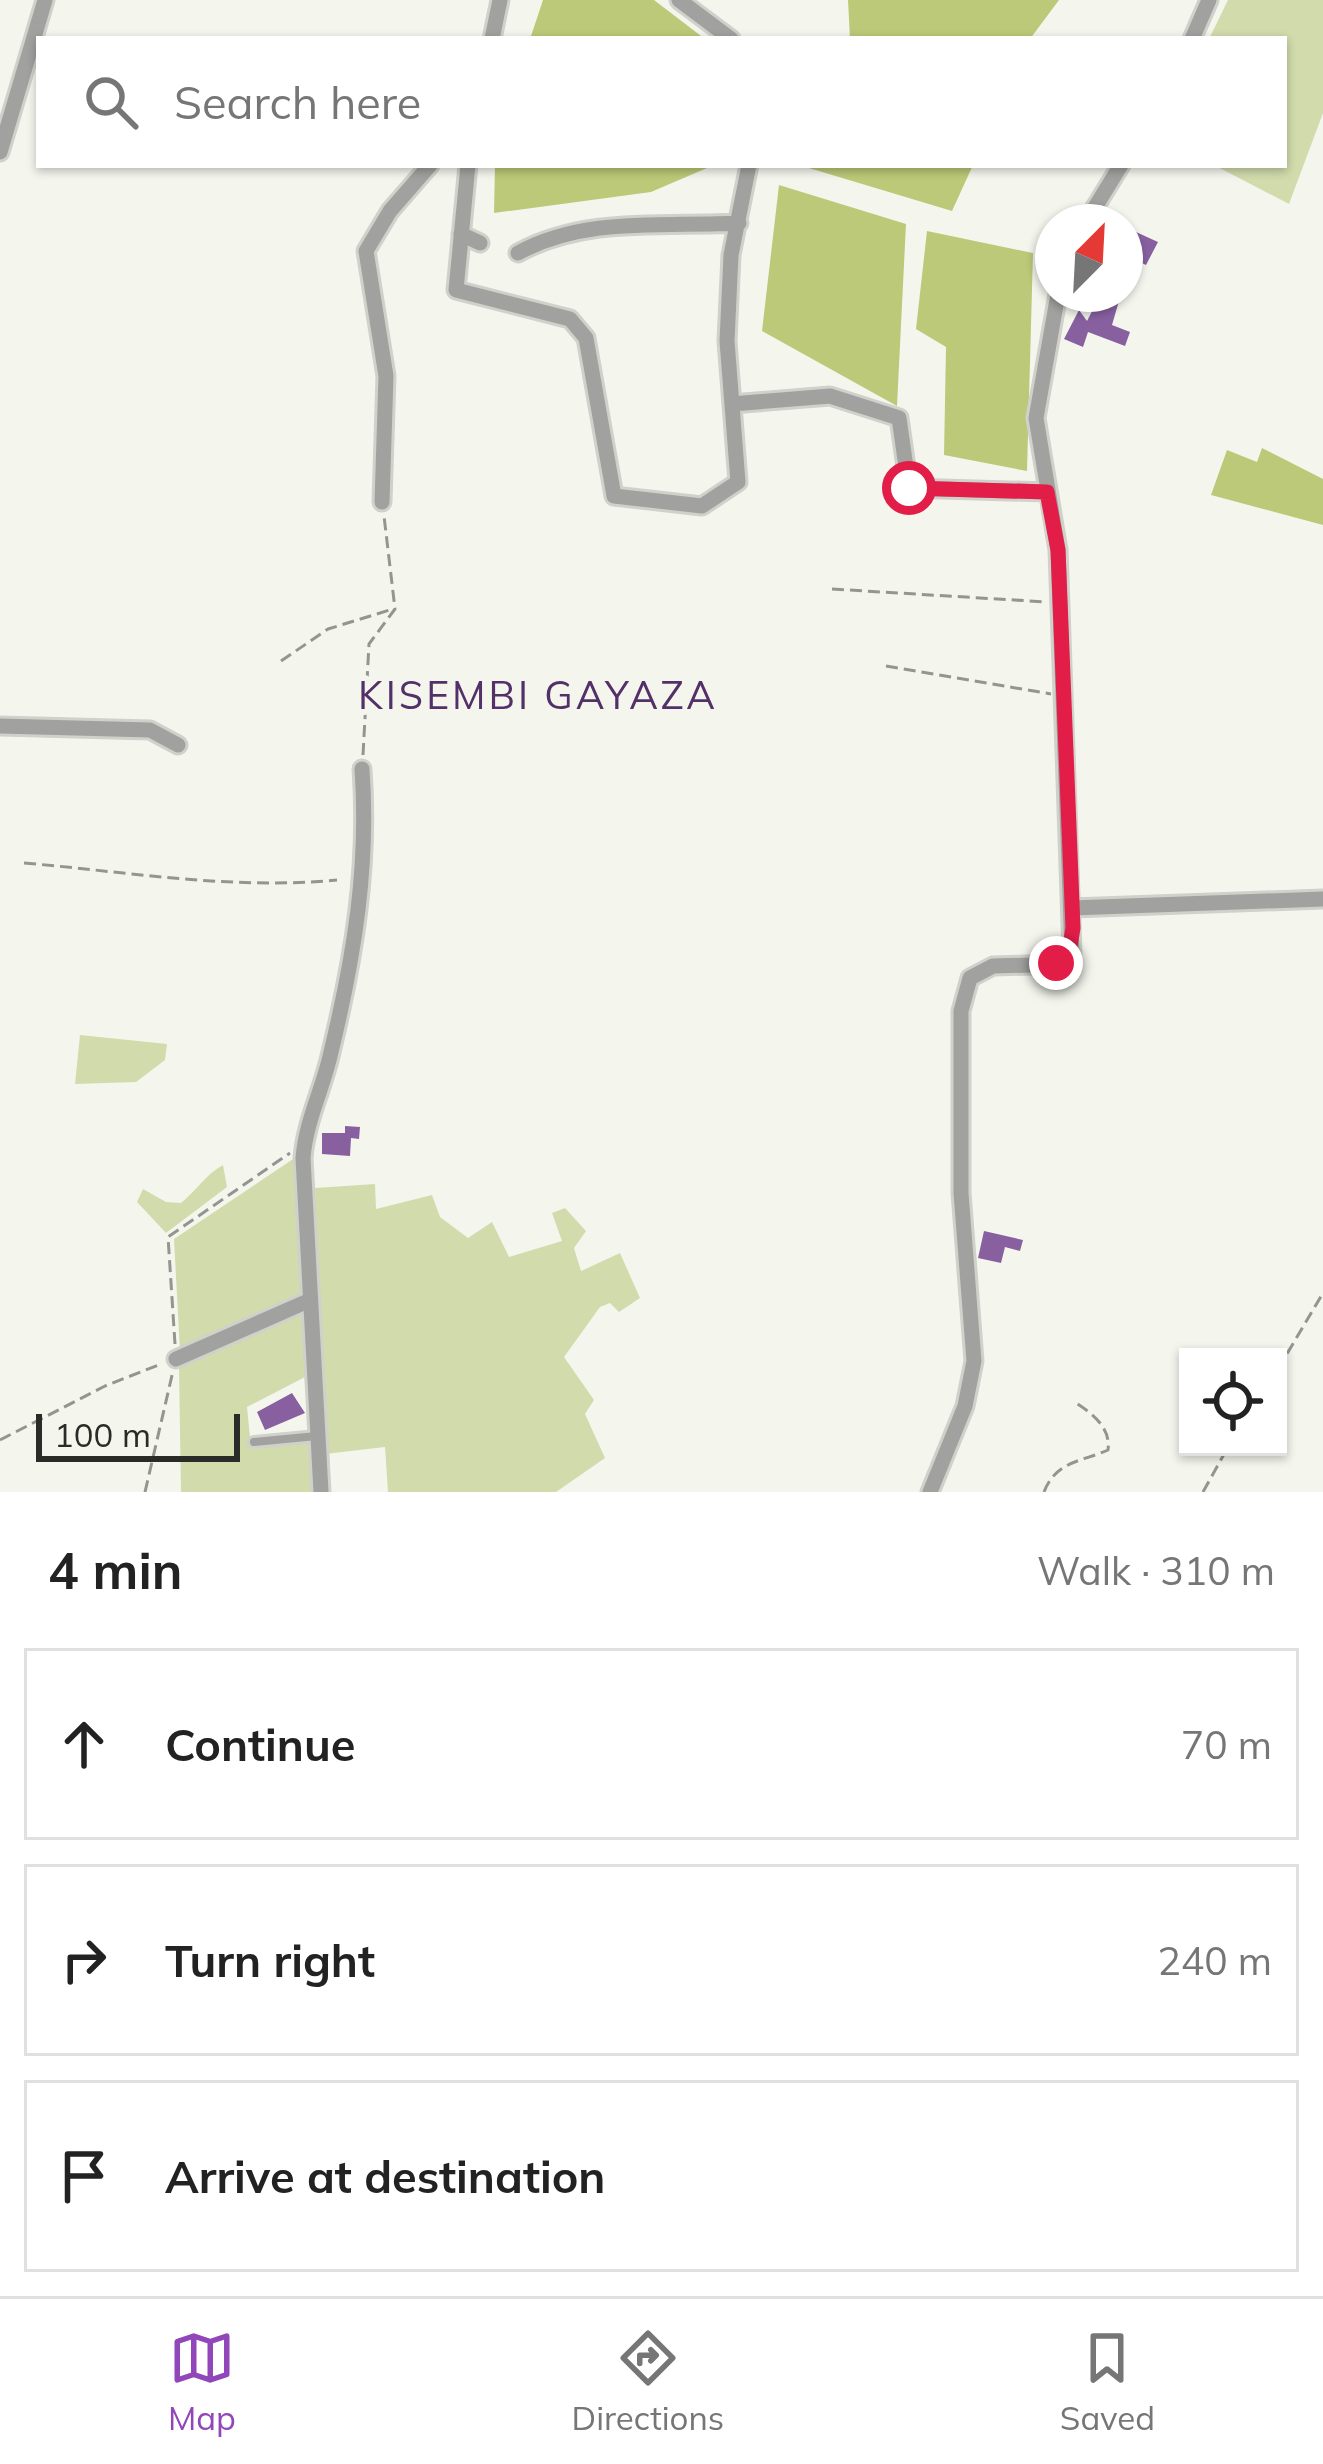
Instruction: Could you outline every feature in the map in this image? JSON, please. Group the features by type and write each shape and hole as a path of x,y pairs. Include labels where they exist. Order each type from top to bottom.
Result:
{"street":[{"path":"0,152 45,0"},
{"path":"493,36 500,0"},
{"path":"679,0 727,36"},
{"path":"1193,36 1209,0"},
{"path":"382,502 386,376 366,250 390,211 427,168"},
{"path":"469,168 456,290 570,319 586,338 614,496 702,506 738,482 727,341 731,254 748,168"},
{"path":"1097,204 1119,168"},
{"path":"518,253 556,238 644,221 739,223"},
{"path":"461,234 480,242"},
{"path":"930,1492 965,1406 974,1361 962,1193 965,994 970,978 993,966 1067,964 1072,908 1061,603 1036,418 1055,312"},
{"path":"732,404 830,396 852,400 899,418 909,488 1047,492"},
{"path":"0,726 150,730 178,745"},
{"path":"321,1492 308,1301 304,1143 356,947 366,823 362,769"},
{"path":"1072,908 1323,899"},
{"path":"176,1359 308,1301"}],"lane":[{"path":"254,1442 317,1436"}],"path":[{"path":"362,769 369,644 395,608 382,502"},
{"path":"832,589 1061,603"},
{"path":"281,661 328,629 395,608"},
{"path":"886,666 1065,696"},
{"path":"24,863 217,885 337,880"},
{"path":"146,1492 176,1359 168,1237 304,1143"},
{"path":"1287,1354 1323,1293"},
{"path":"0,1439 105,1386 176,1359"},
{"path":"1043,1492 1050,1475 1076,1458 1108,1450 1110,1438 1076,1403"},
{"path":"1202,1492 1223,1456"}],"green space":[{"path":"543,0 654,0 701,36 531,36"},
{"path":"848,0 1059,0 1032,36 850,36"},
{"path":"1228,0 1323,0 1323,113 1289,204 1220,168 1287,168 1287,36 1210,36"},
{"path":"495,168 707,168 651,192 494,213"},
{"path":"809,168 972,168 952,211"},
{"path":"779,185 906,224 897,406 762,331"},
{"path":"927,231 1033,253 1027,471 944,455 946,347 916,329"},
{"path":"1262,448 1323,479 1323,525 1211,495 1227,450 1257,462"},
{"path":"80,1035 167,1044 165,1060 136,1082 75,1084"},
{"path":"299,1155 302,1297 180,1352 174,1239"},
{"path":"223,1165 227,1187 166,1233 137,1202 143,1189 166,1202 181,1203"},
{"path":"375,1184 376,1209 432,1195 440,1217 468,1238 492,1222 509,1257 562,1241 552,1213 565,1208 586,1231 574,1248 581,1271 620,1253 640,1298 619,1312 610,1303 600,1307 564,1357 594,1400 585,1414 605,1458 556,1492 388,1492 385,1447 325,1454 315,1188"},
{"path":"295,1313 310,1321 305,1377 247,1407 250,1437 311,1431 316,1492 181,1492 179,1368"}],"building":[{"path":"1143,235 1158,242 1143,264"},
{"path":"1078,312 1087,321 1092,312 1116,312 1112,325 1130,332 1125,346 1088,332 1083,347 1064,339"},
{"path":"345,1126 360,1127 359,1139 351,1138 350,1156 322,1154 322,1133 345,1133"},
{"path":"984,1231 1023,1240 1020,1251 1005,1247 1001,1263 978,1258"},
{"path":"292,1393 305,1413 265,1430 257,1412"}],"district":[{"name":"KISEMBI GAYAZA","path":"538,695"}],"route":[{"path":"909,488 1047,492 1058,550 1073,928 1067,964 1056,963"}]}
